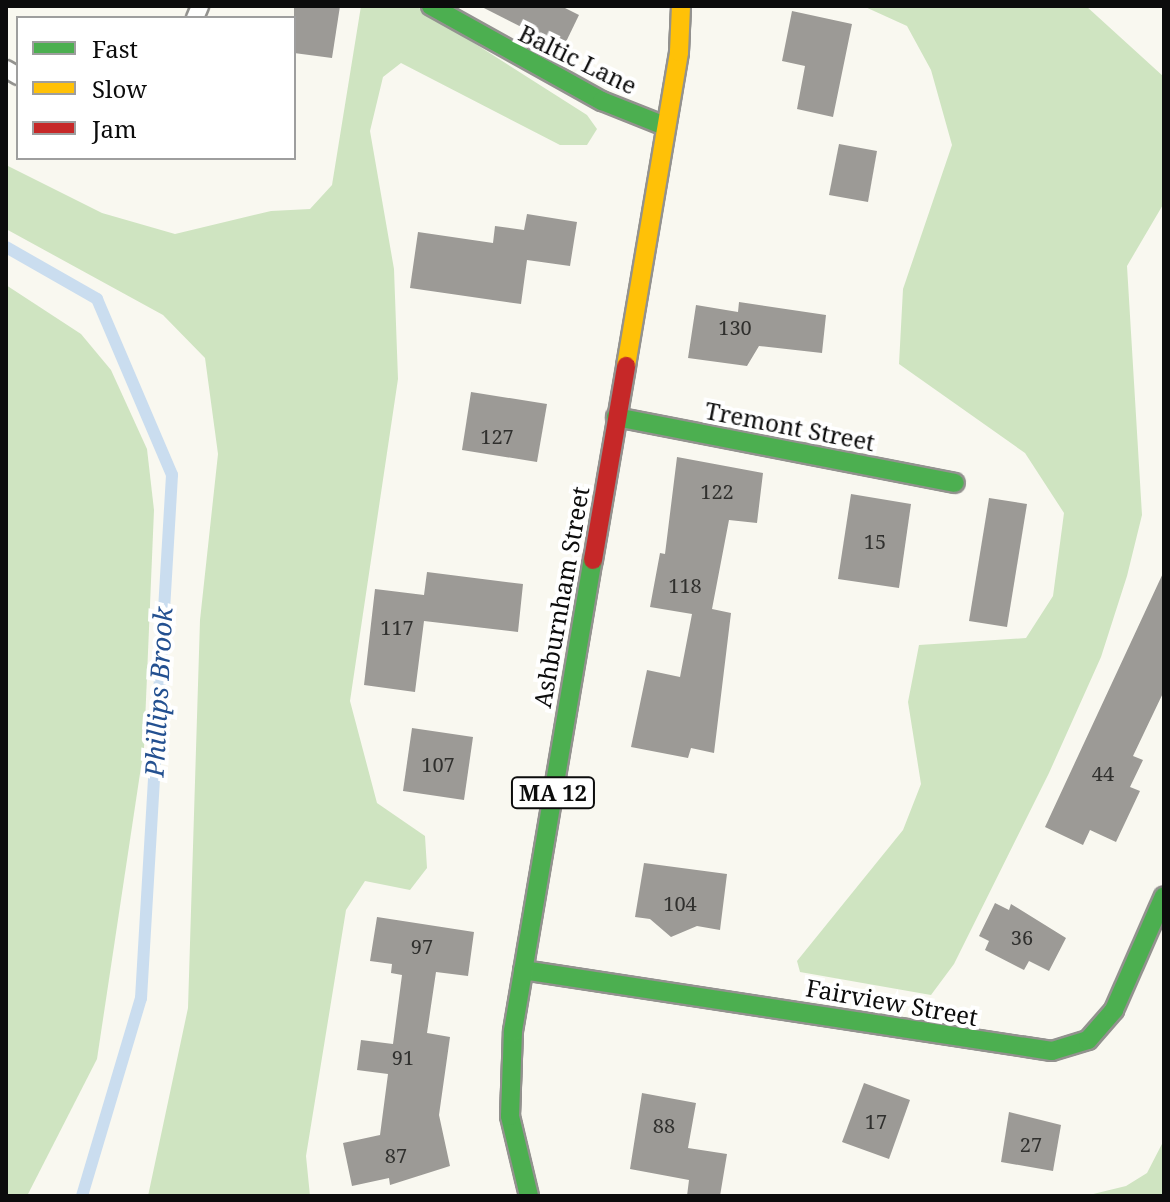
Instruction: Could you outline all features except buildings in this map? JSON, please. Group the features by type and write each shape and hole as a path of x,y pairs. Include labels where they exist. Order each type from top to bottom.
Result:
{"street":[{"name":"Baltic Lane","path":"431,6 602,101 665,126"},
{"name":"Ashburnham Street","path":"529,1196 510,1116 523,970 665,126 681,6"},
{"name":"Tremont Street","path":"616,417 955,483"},
{"name":"Fairview Street","path":"523,970 1052,1051 1088,1040 1114,1010 1164,896"}],"green space":[{"path":"361,6 416,6 587,115 597,129 587,145 560,145 401,63 383,77 370,131 394,269 398,379 350,701 377,803 425,836 427,868 410,890 365,881 346,910 306,1156 310,1196 148,1196 188,1008 200,620 218,454 205,358 163,315 6,229 6,165 102,213 175,234 271,211 310,209 332,185"},
{"path":"863,6 1086,6 1164,77 1164,203 1127,266 1142,515 1127,576 1101,657 1049,773 954,964 931,995 800,972 797,961 903,830 921,784 908,702 919,645 1026,638 1053,596 1064,513 1025,453 899,364 903,289 952,145 931,70 907,26"},
{"path":"6,285 81,334 111,370 147,449 154,510 144,747 97,1059 27,1196 6,1196"},
{"path":"1164,1140 1164,1196 1085,1196 1126,1186 1147,1173"}],"waterway":[{"name":"Phillips Brook","path":"6,247 97,299 172,475 141,998 82,1196"}],"traffic: fast":[{"path":"431,6 602,101 665,126"},
{"path":"616,417 955,483"},
{"path":"529,1196 510,1116 513,1031 593,560"},
{"path":"523,970 1052,1051 1088,1040 1114,1010 1164,896"}],"traffic: slow":[{"path":"626,366 679,52 681,6"}],"traffic: jam":[{"path":"593,560 626,366"}]}
